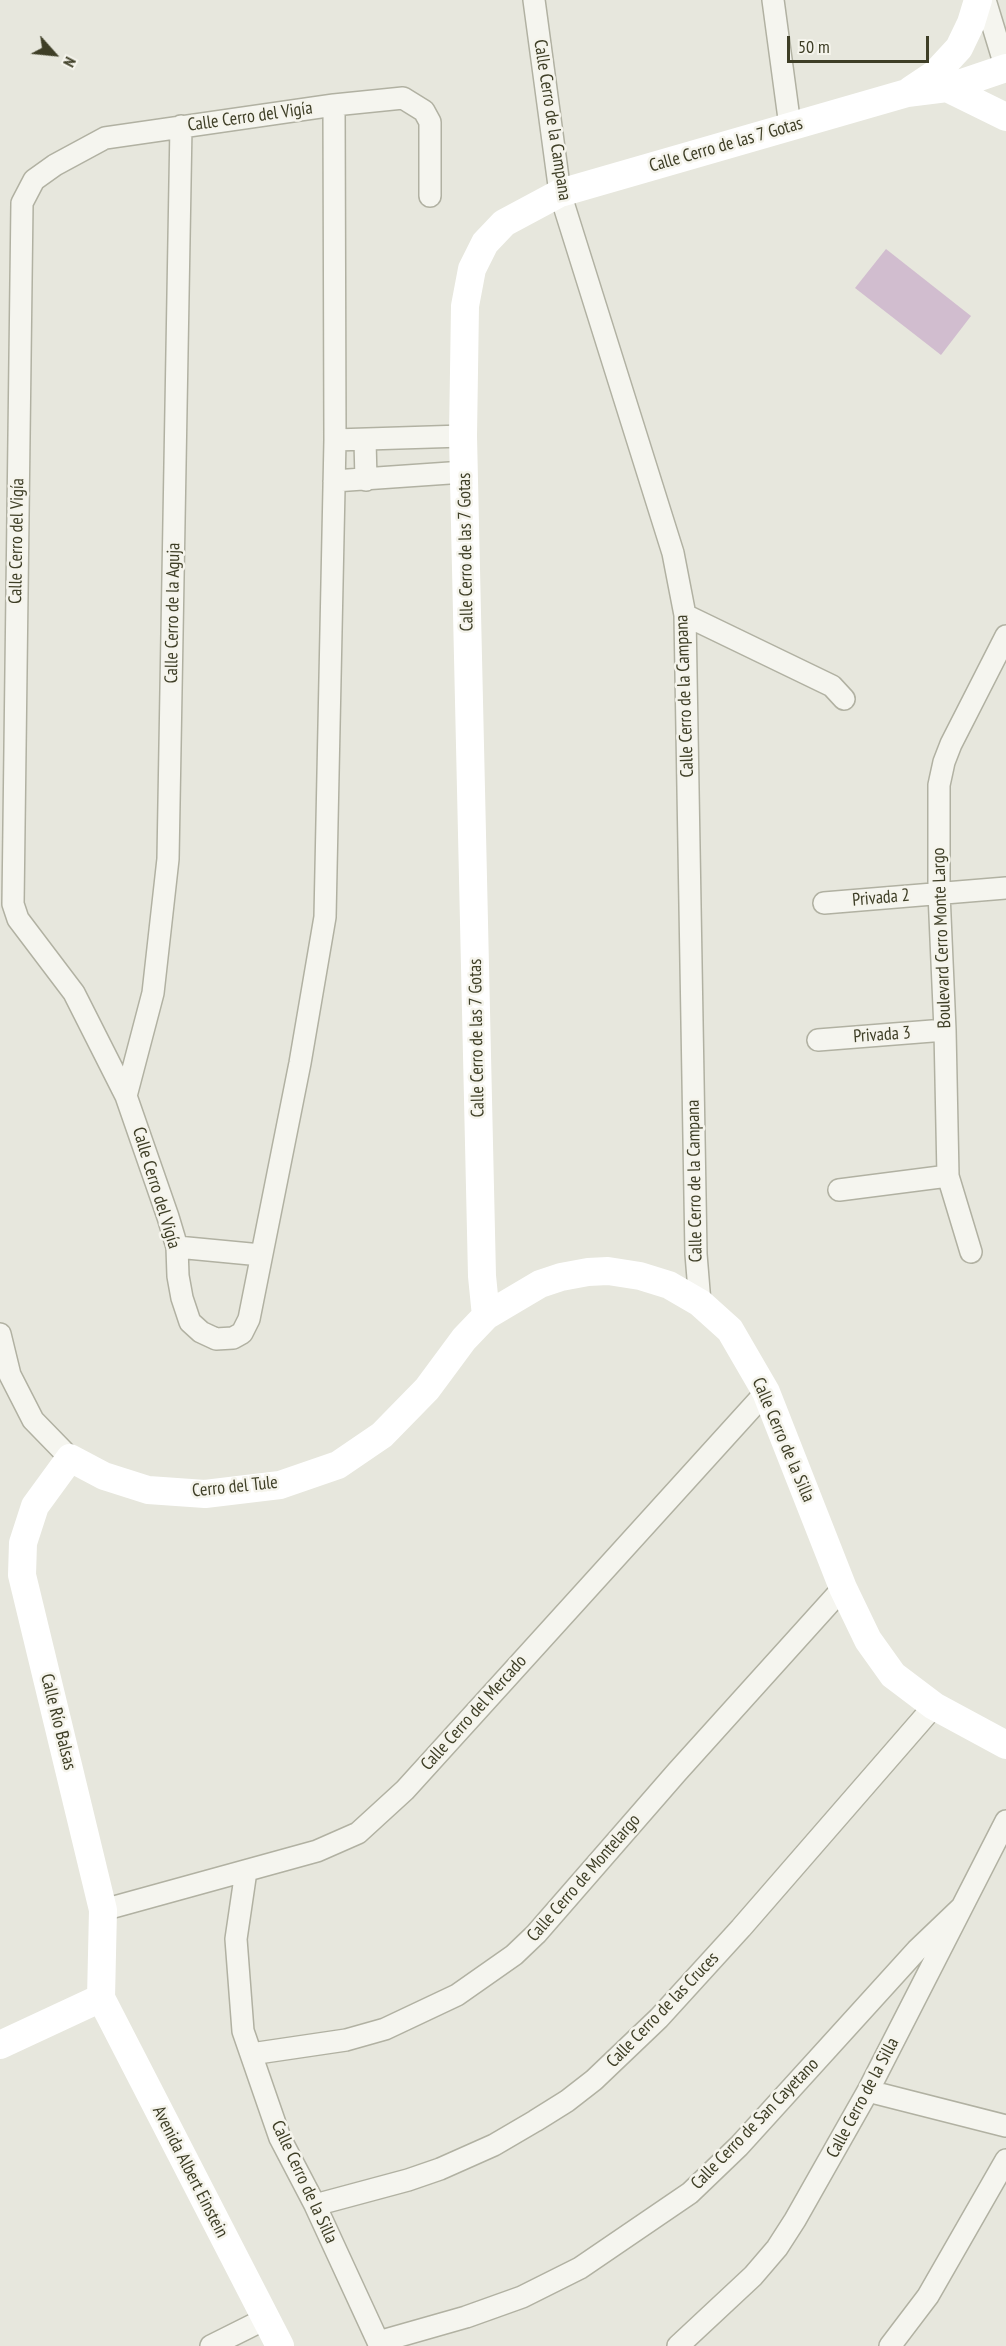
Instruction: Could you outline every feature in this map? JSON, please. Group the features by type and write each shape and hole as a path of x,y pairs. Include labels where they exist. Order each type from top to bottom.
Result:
{"street":[{"name":"Calle Cerro de la Campana","path":"534,0 560,193 672,554 685,615 696,1254 700,1303"},
{"path":"773,0 790,126"},
{"path":"907,93 936,74 952,57 966,35 978,0"},
{"path":"907,93 947,88 1006,68 985,0"},
{"path":"947,88 1006,117"},
{"name":"Calle Cerro de las 7 Gotas","path":"486,1316 482,1276 463,436 465,306 472,269 485,243 504,223 560,193 907,93"},
{"name":"Calle Cerro del Vigía","path":"334,105 334,481 325,917 300,1063 249,1319 242,1333 232,1338 216,1339 201,1332 190,1322 178,1276 177,1246 126,1096 74,993 18,919 13,904 22,203 34,180 55,165 105,138 334,105 403,98 424,111 430,122 430,196"},
{"name":"Calle Cerro de la Aguja","path":"126,1096 153,993 168,859 181,126"},
{"path":"334,440 463,436"},
{"path":"365,440 366,480"},
{"path":"334,481 464,472"},
{"path":"685,615 832,686 844,699"},
{"name":"Boulevard Cerro Monte Largo","path":"971,1252 948,1176 939,893 939,785 944,762 1006,636"},
{"name":"Privada 2","path":"824,903 1006,888"},
{"name":"Privada 3","path":"818,1040 945,1030"},
{"path":"839,1190 948,1176"},
{"path":"177,1246 261,1255"},
{"name":"Calle Cerro de la Silla","path":"486,1316 540,1284 588,1272 608,1271 640,1276 669,1285 700,1303 730,1330 766,1392 843,1588 868,1640 893,1675 934,1706 1006,1745"},
{"name":"Cerro del Tule","path":"0,1334 10,1375 33,1420 70,1458 104,1476 148,1490 205,1494 280,1485 338,1465 382,1435 427,1389 464,1339 486,1316"},
{"name":"Calle Cerro del Mercado","path":"103,1910 318,1851 358,1833 405,1790 766,1392"},
{"name":"Calle Río Balsas","path":"70,1458 35,1506 23,1543 22,1575 103,1910 101,1998"},
{"name":"Calle Cerro de Montelargo","path":"251,2054 346,2040 385,2029 457,1995 514,1955 536,1934 677,1772 843,1588"},
{"name":"Calle Cerro de las Cruces","path":"315,2205 408,2180 440,2169 494,2145 567,2101 594,2080 659,2018 727,1944 934,1706"},
{"name":"Calle Cerro de la Silla","path":"678,2346 753,2276 777,2248 795,2220 868,2091 1006,1821"},
{"name":"Calle Cerro de la Silla","path":"246,1871 236,1939 243,2031 280,2138 315,2205 379,2344"},
{"name":"Calle Cerro de San Cayetano","path":"379,2344 522,2297 580,2268 690,2193 739,2146 917,1950 962,1907"},
{"path":"0,2045 101,1998"},
{"name":"Avenida Albert Einstein","path":"101,1998 279,2346"},
{"path":"868,2091 1006,2126"},
{"path":"890,2346 928,2296 1006,2160"},
{"path":"211,2346 265,2319"}],"shaded area":[{"path":"886,249 971,316 941,355 855,288"}]}
